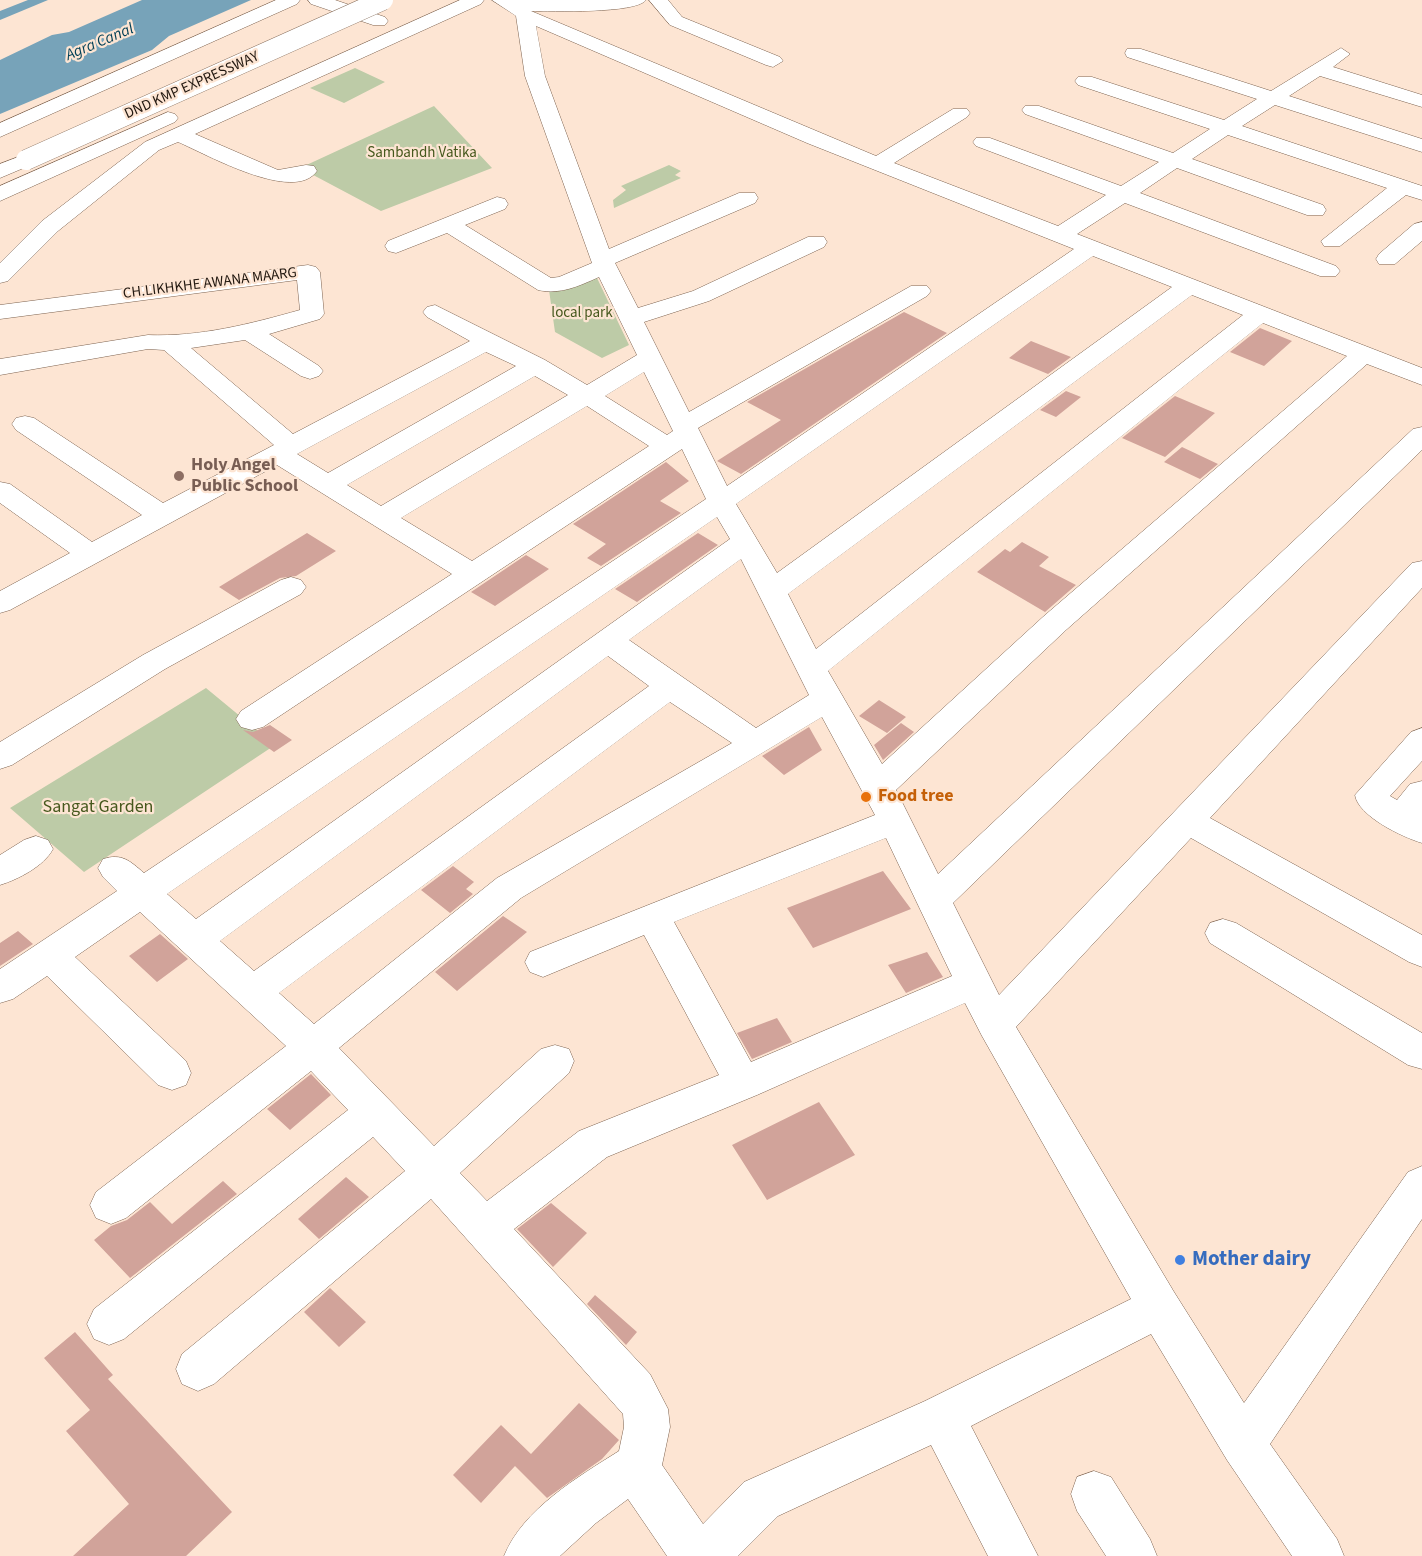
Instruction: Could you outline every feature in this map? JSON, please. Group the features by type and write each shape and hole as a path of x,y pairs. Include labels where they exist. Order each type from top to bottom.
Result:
{"main road":[{"path":"0,131 291,0"},
{"path":"318,0 379,21"},
{"name":"DND KMP EXPRESSWAY","path":"0,152 346,0"},
{"path":"0,276 50,226 152,146 475,0"},
{"path":"514,7 593,6 637,0"},
{"path":"658,0 676,21 774,61"},
{"path":"0,194 379,21 390,6"},
{"name":"DND KMP EXPRESSWAY","path":"0,172 390,6"},
{"path":"514,7 878,164 1422,377"},
{"path":"514,7 540,94 604,263 650,358 679,435 746,541 827,699 878,787 995,1025 1159,1307 1244,1444 1320,1556"},
{"path":"1134,52 1422,146"},
{"path":"1058,236 1341,54"},
{"path":"1318,69 1422,101"},
{"path":"1276,75 1365,104"},
{"path":"1085,81 1412,190"},
{"path":"1227,106 1271,120"},
{"path":"1032,110 1314,210"},
{"path":"878,164 960,113"},
{"path":"177,134 275,176 291,176 306,171"},
{"path":"983,142 1328,271"},
{"path":"1332,241 1412,190"},
{"path":"448,224 546,285 563,284 747,198"},
{"path":"396,246 496,204"},
{"path":"1387,259 1422,229"},
{"path":"631,318 701,296 816,242"},
{"path":"0,988 49,955 129,880 721,502 1090,248"},
{"name":"CH.LIKHKHE AWANA MAARG","path":"0,312 308,272 312,314 249,332 171,343 148,342 0,367"},
{"path":"772,591 1188,287"},
{"path":"252,719 679,435 919,291"},
{"path":"435,312 536,365 588,396 679,435"},
{"path":"812,668 1259,315"},
{"path":"249,332 310,371"},
{"path":"171,343 283,449 328,485 472,574"},
{"path":"4,596 90,554 473,348 494,344"},
{"path":"878,787 1055,623 1363,355"},
{"path":"380,518 650,358"},
{"path":"328,485 536,365"},
{"path":"25,424 162,515"},
{"path":"935,899 1422,435"},
{"path":"0,490 90,554"},
{"path":"195,939 746,541"},
{"path":"995,1025 1422,570"},
{"path":"0,757 154,662 291,587"},
{"path":"608,640 670,686 756,744"},
{"path":"254,991 670,686"},
{"path":"111,1205 313,1047 509,888 756,744 827,699"},
{"path":"1422,740 1372,795 1373,802 1412,825 1422,794"},
{"path":"543,962 652,916 894,821"},
{"path":"1188,821 1422,952"},
{"path":"0,872 36,849"},
{"path":"129,880 254,991 313,1047 485,1227 634,1390 645,1409 647,1427 639,1465 646,1485 696,1556"},
{"path":"652,916 743,1083"},
{"path":"1223,933 1422,1053"},
{"path":"49,955 172,1073"},
{"path":"485,1227 593,1144 743,1083 973,983"},
{"path":"198,1370 433,1172 555,1061"},
{"path":"109,1324 374,1113"},
{"path":"1244,1444 1421,1188"},
{"path":"705,1556 761,1499 941,1417 1159,1307"},
{"path":"941,1417 1014,1556"},
{"path":"528,1556 555,1526 591,1495 639,1465"},
{"path":"1094,1494 1134,1556"}],"green space":[{"path":"355,68 385,82 344,103 310,88"},
{"name":"Sambandh Vatika","path":"434,106 492,168 381,211 300,168"},
{"path":"669,165 681,171 675,175 681,178 614,208 613,200 626,190 621,186"},
{"name":"local park","path":"597,278 629,345 602,358 555,332 549,290"},
{"name":"Sangat Garden","path":"206,688 275,745 84,872 10,808"}],"water":[{"name":"Agra Canal","path":"142,0 251,0 169,36 152,50 0,114 0,60 52,35 69,32"}],"building":[{"path":"904,312 947,333 741,474 717,461 781,420 747,402"},
{"path":"1260,328 1292,341 1264,366 1230,352"},
{"path":"1031,341 1071,357 1048,374 1009,358"},
{"path":"1066,391 1081,397 1056,417 1040,410"},
{"path":"1175,396 1215,413 1165,457 1122,438"},
{"path":"1182,447 1218,464 1200,479 1164,462"},
{"path":"666,462 689,481 660,501 681,513 601,566 587,558 606,544 573,524"},
{"path":"307,533 336,551 296,576 280,578 239,600 219,587"},
{"path":"698,533 718,545 637,602 615,589"},
{"path":"1022,542 1049,557 1039,566 1076,585 1045,612 977,572 1005,549 1010,552"},
{"path":"526,555 549,569 495,606 471,592"},
{"path":"879,700 906,717 887,733 859,716"},
{"path":"901,723 914,732 883,760 874,745"},
{"path":"270,725 292,740 274,752 243,730 253,732"},
{"path":"809,727 822,750 784,775 762,756"},
{"path":"453,866 474,882 466,889 473,894 450,913 421,890"},
{"path":"883,871 911,909 813,948 787,908"},
{"path":"503,916 527,932 457,991 435,972"},
{"path":"18,931 33,944 0,966 0,943"},
{"path":"160,934 188,959 157,982 129,956"},
{"path":"927,952 943,977 906,993 888,965"},
{"path":"777,1018 792,1042 752,1059 737,1033"},
{"path":"311,1074 331,1095 290,1130 267,1109"},
{"path":"819,1102 855,1155 767,1200 732,1145"},
{"path":"346,1177 369,1197 319,1239 298,1219"},
{"path":"223,1181 237,1194 130,1278 94,1240 111,1226 127,1220 150,1202 172,1224"},
{"path":"551,1203 587,1233 553,1267 517,1229"},
{"path":"330,1288 366,1322 339,1347 304,1312"},
{"path":"595,1295 637,1332 626,1345 587,1304"},
{"path":"75,1332 113,1375 108,1379 232,1512 186,1556 73,1556 129,1504 66,1431 90,1410 44,1358"},
{"path":"579,1403 619,1440 602,1459 547,1498 515,1466 481,1503 453,1475 501,1425 531,1454"}],"waterway":[{"path":"0,16 41,0"}],"place":[{"name":"Holy Angel Public School","path":"179,476"},
{"name":"Food tree","path":"866,797"},
{"name":"Mother dairy","path":"1180,1260"}]}
